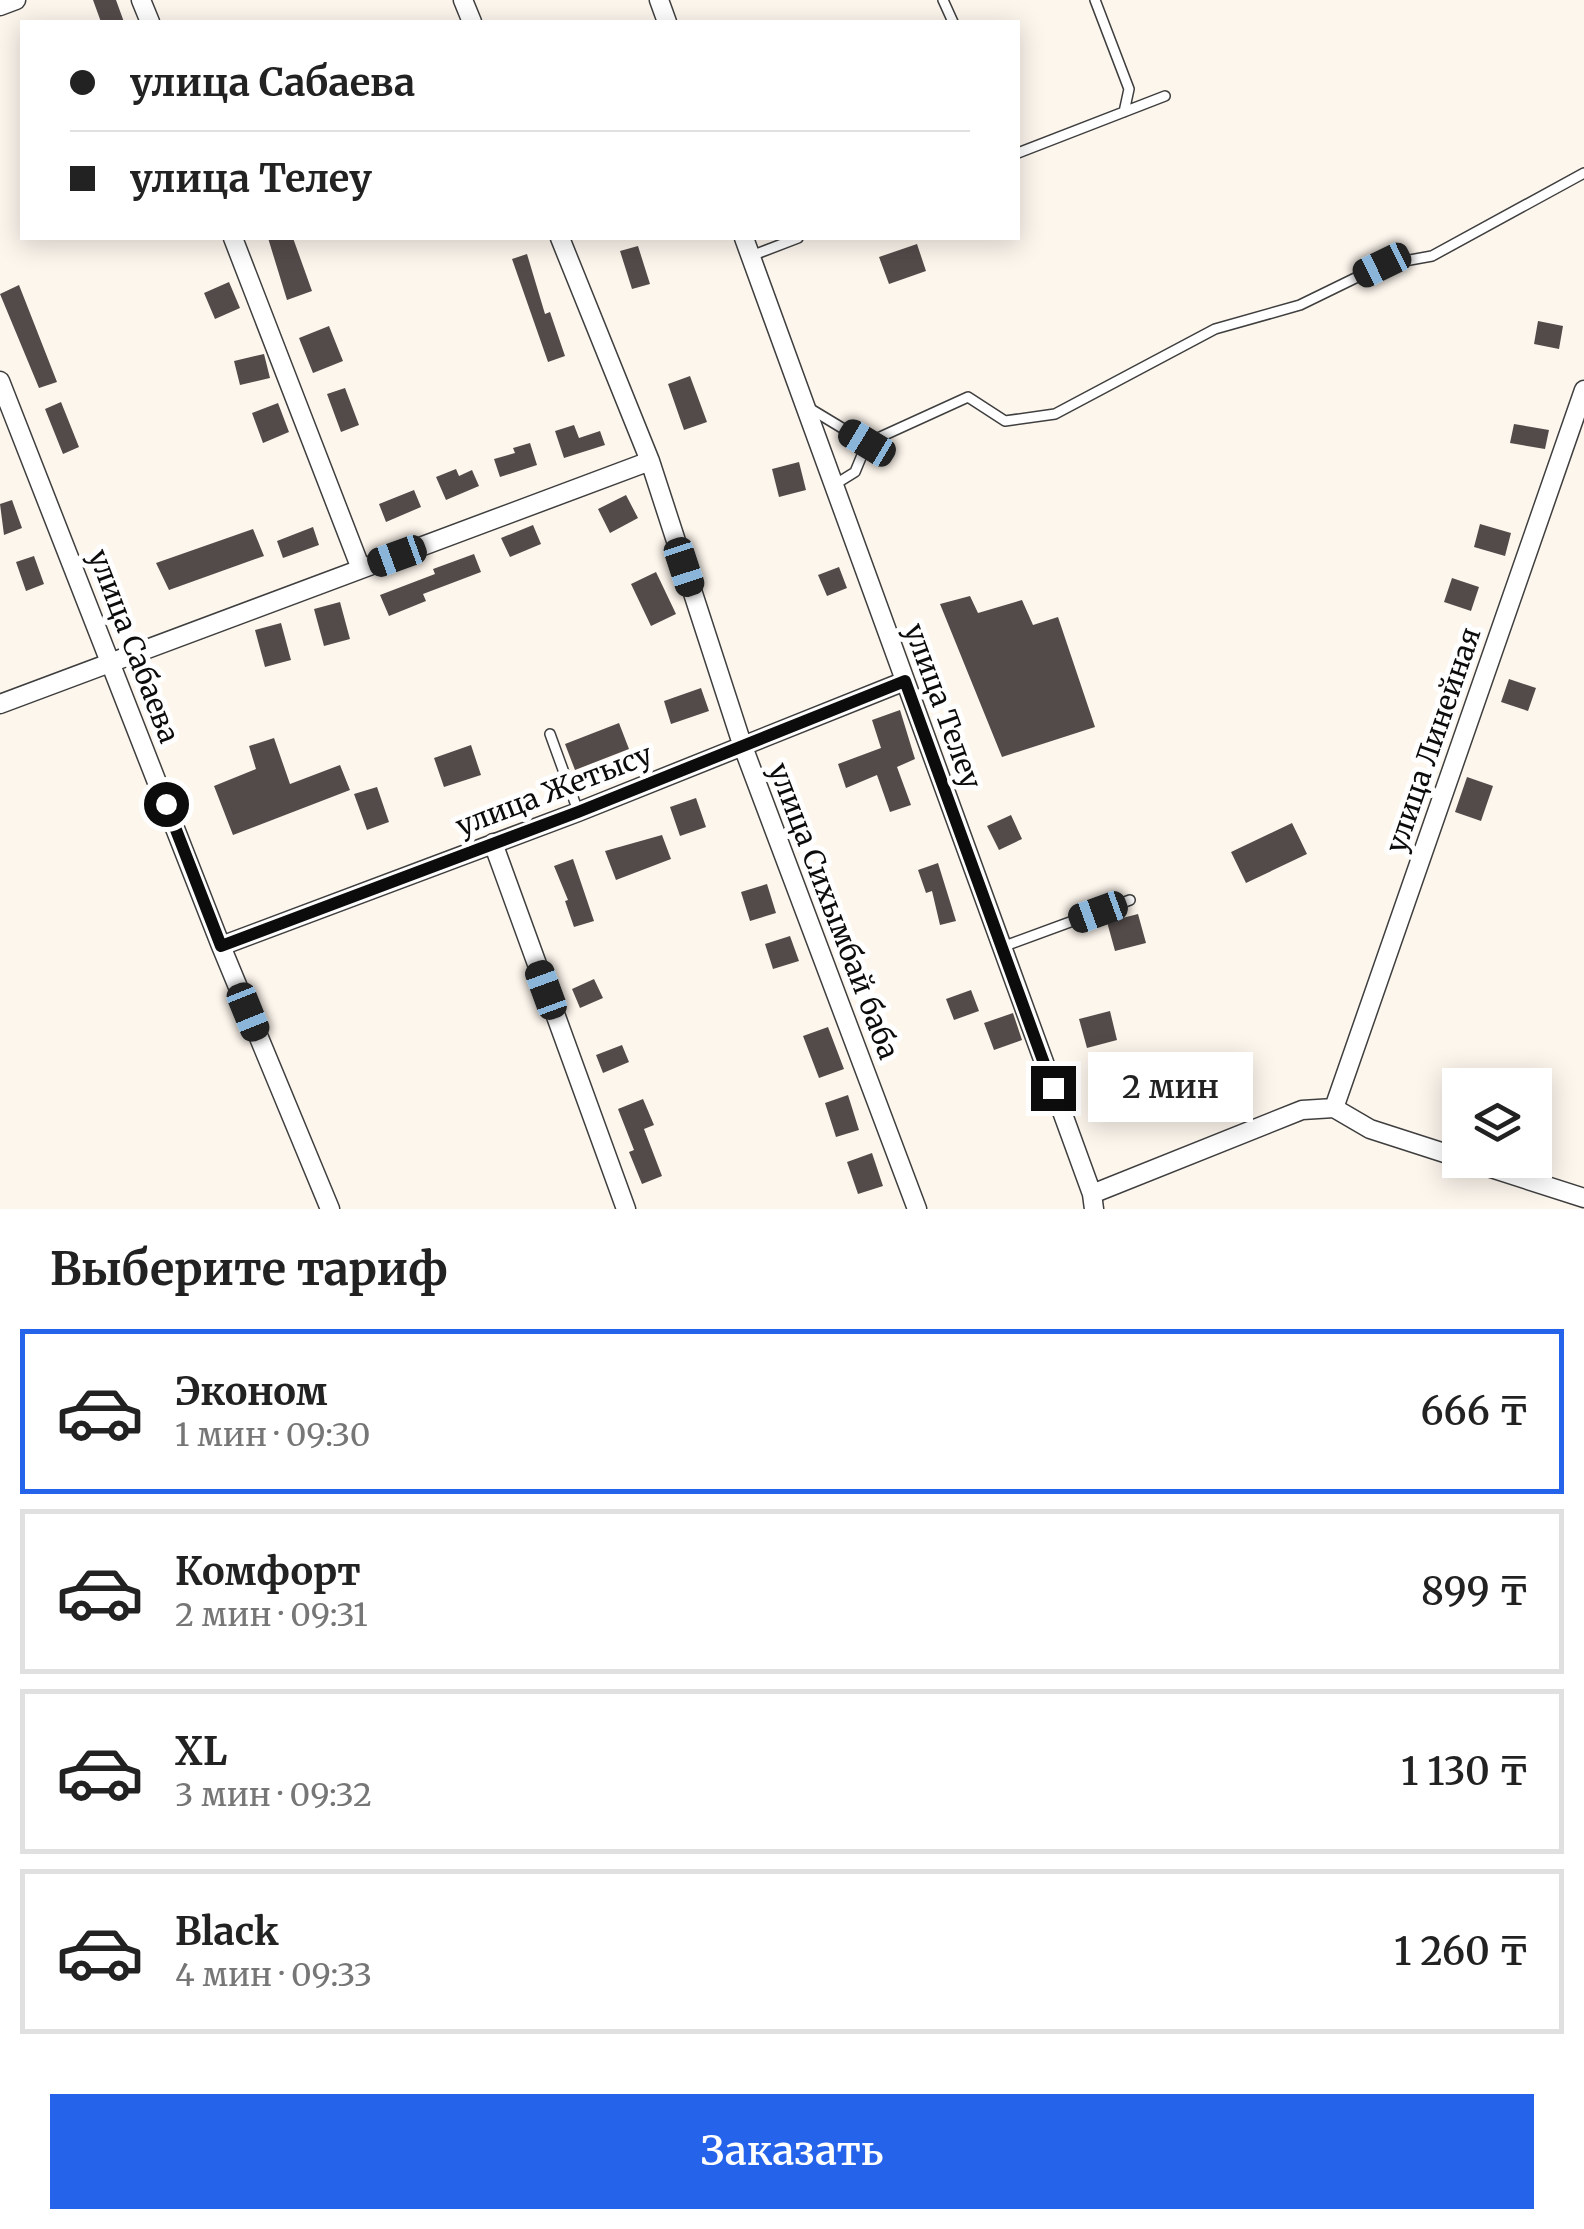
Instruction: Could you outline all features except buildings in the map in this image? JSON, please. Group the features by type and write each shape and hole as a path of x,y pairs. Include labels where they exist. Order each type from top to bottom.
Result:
{"street":[{"path":"0,6 16,0"},
{"path":"234,240 361,569"},
{"name":"улица Сихымбай баба","path":"561,240 650,461 742,744 917,1209"},
{"name":"улица Телеу","path":"748,247 1093,1202"},
{"name":"улица Сабаева","path":"0,381 221,946 330,1209"},
{"name":"улица Линейная","path":"1334,1108 1584,390"},
{"path":"0,704 650,461"},
{"name":"улица Жетысу","path":"221,946 578,812 905,681"},
{"path":"493,843 626,1209"},
{"path":"1093,1202 1302,1110 1334,1108 1370,1129 1442,1152"},
{"path":"1522,1178 1584,1198"}],"lane":[{"path":"1095,0 1129,89 1124,112"},
{"path":"1020,150 1165,96"},
{"path":"834,485 855,472 867,443 968,397 1005,421 1055,414 1215,329 1300,306 1382,265 1432,256 1584,173"},
{"path":"748,247 787,240"},
{"path":"805,406 867,443"},
{"path":"550,734 578,812"},
{"path":"1002,947 1130,900"}],"route":[{"path":"166,804 221,946 578,812 905,681 1053,1088"}]}
